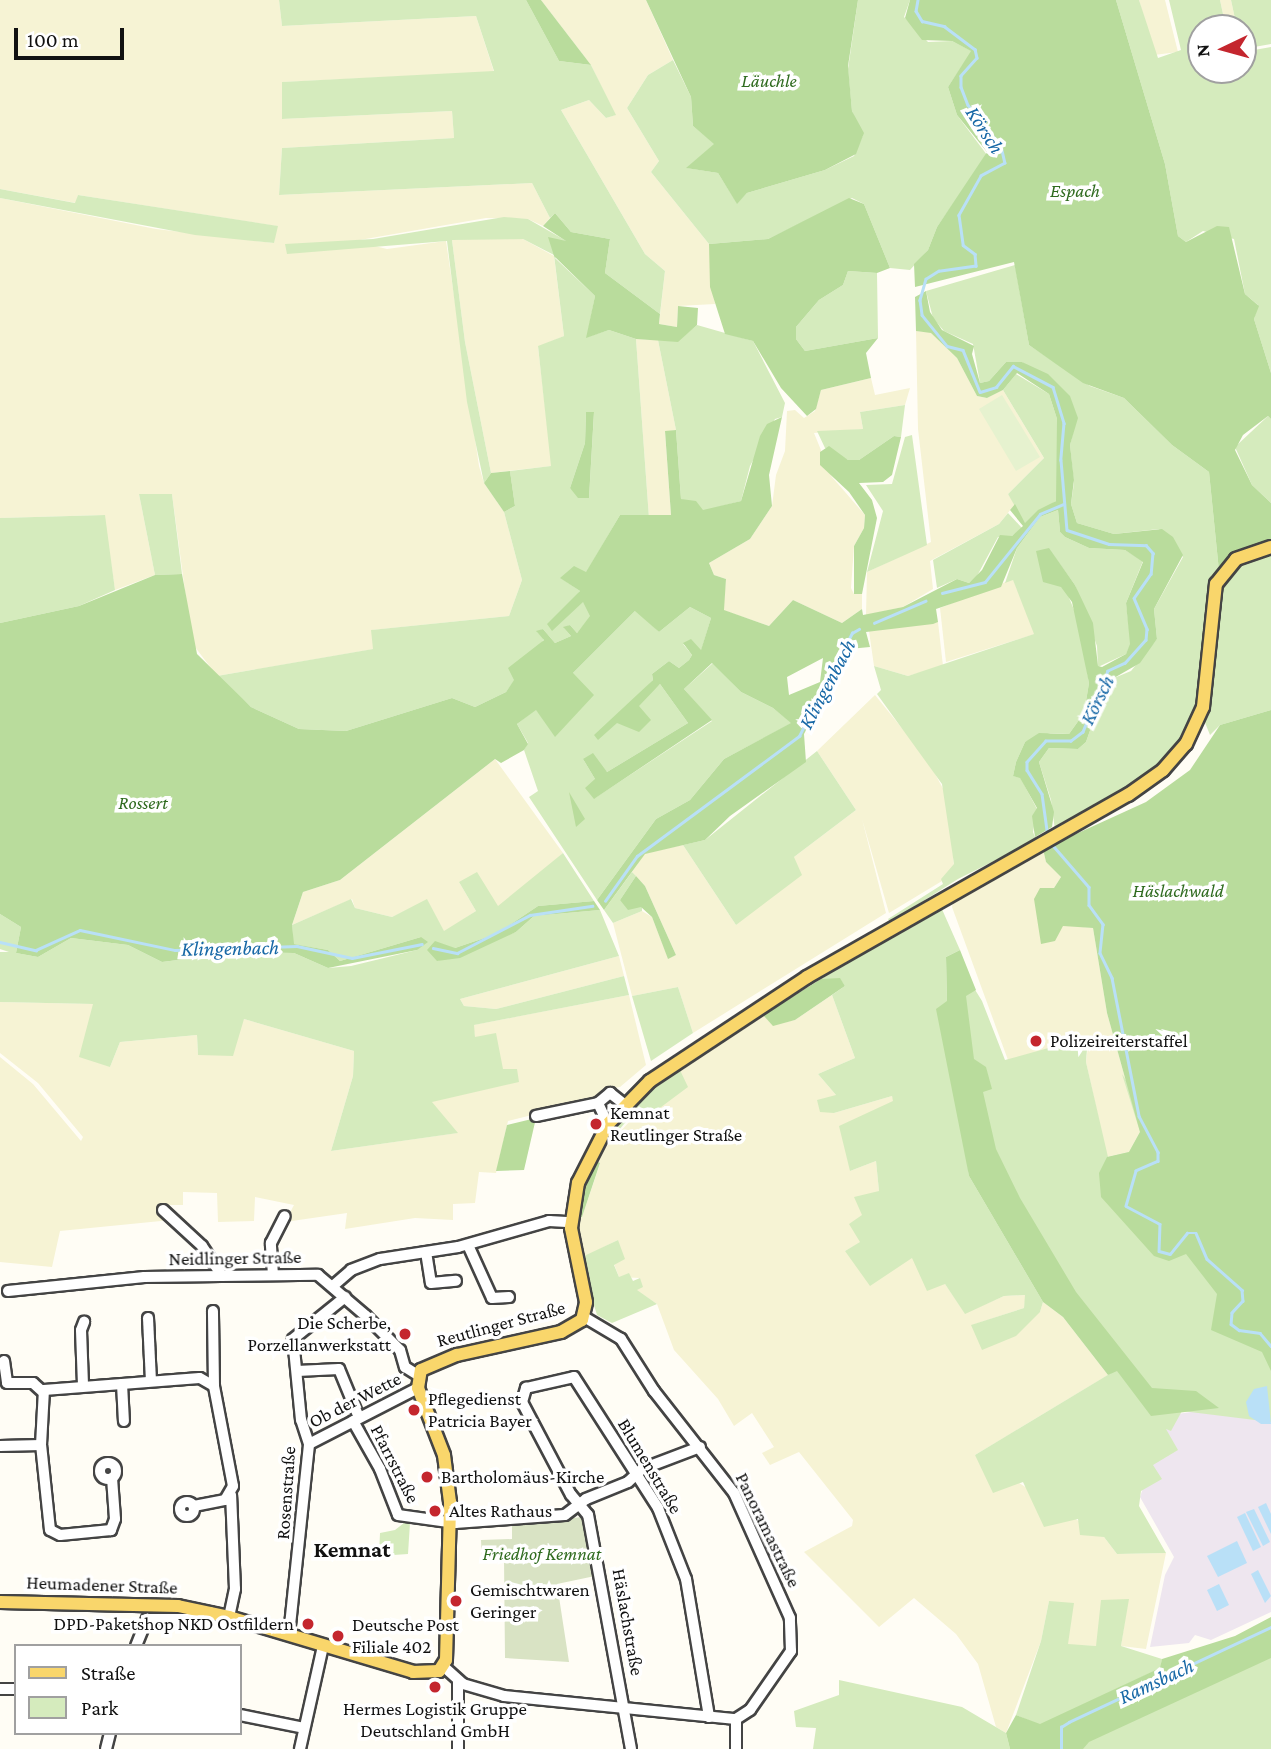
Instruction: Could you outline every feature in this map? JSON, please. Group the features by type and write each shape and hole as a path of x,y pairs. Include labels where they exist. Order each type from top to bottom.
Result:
{"main road":[{"name":"Reutlinger Straße","path":"418,1381 437,1361 561,1332 584,1317 586,1302 573,1254 571,1222 581,1172 608,1124 624,1104 650,1081 807,977 1039,842 1140,787 1178,754 1195,728 1206,694 1210,606 1216,584 1236,559 1271,547"},
{"path":"418,1381 444,1455 450,1522 443,1666"},
{"name":"Heumadener Straße","path":"0,1602 143,1603 210,1612 418,1674 434,1674 443,1666"}],"street":[{"path":"537,1116 598,1103 610,1093 624,1104"},
{"path":"598,1103 608,1124"},
{"path":"163,1210 202,1246 222,1276"},
{"path":"273,1275 271,1243 285,1216"},
{"path":"418,1381 405,1367 400,1350 334,1285 367,1263 468,1245 545,1221 571,1222"},
{"path":"468,1245 492,1298 509,1297"},
{"path":"426,1252 431,1283 456,1281"},
{"name":"Neidlinger Straße","path":"8,1291 105,1280 273,1275 318,1275 334,1285"},
{"name":"Rosenstraße","path":"289,1635 309,1444 301,1420 295,1334 345,1297"},
{"path":"212,1311 214,1386 233,1482 231,1495 235,1592 229,1616"},
{"name":"Panoramastraße","path":"584,1317 621,1339 654,1391 699,1447 745,1513 793,1632 788,1657 750,1710 736,1719"},
{"path":"148,1318 151,1381"},
{"path":"83,1385 80,1330 84,1322"},
{"path":"4,1361 6,1382 33,1383 42,1391 41,1445 47,1525 56,1534 111,1530 115,1519 112,1478"},
{"path":"297,1371 339,1369 355,1418"},
{"name":"Blumenstraße","path":"522,1393 533,1386 574,1377 637,1473 666,1525 685,1578 709,1717"},
{"path":"42,1391 83,1385 200,1378 214,1386"},
{"name":"Ob der Wette","path":"309,1444 418,1381"},
{"path":"122,1384 124,1421"},
{"name":"Häslachstraße","path":"522,1393 522,1402 588,1516 602,1574 631,1749"},
{"name":"Pfarrstraße","path":"355,1418 380,1469 398,1515 450,1522"},
{"path":"0,1446 41,1445"},
{"path":"450,1522 565,1515 579,1504 637,1473 699,1447"},
{"path":"194,1506 231,1495"},
{"path":"137,1644 147,1619 197,1619 210,1612"},
{"path":"300,1749 323,1646"},
{"path":"443,1666 458,1681 504,1696 736,1719 736,1749"},
{"path":"458,1681 458,1749"},
{"path":"242,1715 304,1728"}],"shaded area":[{"path":"0,0 279,0 282,26 476,16 494,72 283,82 282,119 452,111 454,138 282,148 279,195 532,183 550,218 543,226 528,219 486,218 354,241 387,249 446,241 479,466 484,483 504,512 522,580 509,616 372,630 374,649 217,676 192,643 172,494 139,494 155,575 115,590 104,515 0,518 0,198 156,229 274,243 276,226 78,195 76,203 0,189"},
{"path":"541,0 646,0 673,60 648,75 627,108 659,161 651,172 709,244 715,304 678,306 677,327 659,324 665,271 645,254 561,110 589,100 606,118 615,115 591,65"},
{"path":"1139,0 1165,0 1178,52 1154,55"},
{"path":"1220,0 1231,0 1234,14 1223,14"},
{"path":"493,236 523,239 554,256 564,336 538,347 552,466 491,473 465,342 452,240"},
{"path":"916,331 931,332 957,358 977,396 987,398 1003,390 1044,458 1008,494 1015,504 999,524 930,561 933,589 903,607 866,615 867,572 931,542 918,429"},
{"path":"636,339 658,340 676,430 665,432 671,515 649,518"},
{"path":"871,378 875,395 910,388 905,405 860,412 863,429 814,433 832,477 865,515 864,528 854,546 851,588 854,594 862,594 862,609 842,623 793,600 769,626 723,610 726,579 714,575 709,563 750,539 772,506 776,475 785,451 787,411 795,410 804,418 815,411 821,390"},
{"path":"1013,579 1035,634 946,662 940,608"},
{"path":"938,622 943,666 908,676 874,666 869,631"},
{"path":"875,695 927,759 947,796 954,865 942,881 889,913 862,819 886,913 693,1033 678,987 632,996 613,923 642,911 652,917 668,958 676,955 645,886 632,872 645,853 683,845 736,925 794,857 856,810 817,751"},
{"path":"495,759 563,853 523,890 498,907 459,882 476,911 444,932 427,900 392,917 355,908 352,899 292,925 303,892 340,880"},
{"name":"Polizeireiterstaffel","path":"1043,849 1046,862 1061,877 1054,888 1063,925 1093,928 1107,1013 1140,1132 1129,1152 1107,1157 1086,1062 1089,1039 1008,1060 952,907 954,898"},
{"path":"619,956 624,976 496,1009 464,1006 460,999"},
{"path":"629,995 646,1065 620,1087 602,1090 592,1100 508,1121 496,1173 479,1172 475,1203 453,1204 453,1220 415,1218 345,1229 347,1213 285,1222 294,1205 255,1197 254,1221 218,1222 217,1193 183,1192 183,1205 161,1205 175,1217 171,1220 60,1231 52,1267 0,1262 0,1057 33,1084 81,1141 83,1137 38,1083 0,1053 0,1002 93,1004 110,1067 120,1042 197,1035 198,1055 244,1019 354,1051 353,1076 331,1151 457,1133 431,1102 503,1070 475,1037 473,1025"},
{"path":"832,995 855,1058 818,1074 836,1095 834,1113 892,1096 894,1101 850,1171 876,1161 879,1191 862,1216 861,1242 845,1251 913,1257 945,1284 965,1313 1004,1296 1026,1295 1024,1308 972,1325 1040,1312 1043,1302 1063,1317 1108,1375 975,1455 1104,1537 1117,1554 1166,1553 1146,1649 1121,1646 1128,1599 1096,1646 1068,1645 1049,1601 1041,1641 1006,1733 996,1727 978,1664 956,1634 914,1598 879,1627 804,1552 852,1526 853,1520 799,1452 770,1465 762,1453 774,1447 752,1413 734,1426 718,1399 674,1350 657,1304 636,1290 640,1278 619,1277 614,1264 618,1240 584,1257 575,1220 582,1217 600,1164 594,1160 679,1068 763,1015 773,1025 795,1020"},
{"path":"1271,1378 1271,1612 1211,1640 1195,1635 1189,1643 1150,1647 1165,1575 1174,1557 1140,1497 1164,1426 1177,1414 1219,1408"}],"green space":[{"path":"279,0 526,0 559,61 591,65 616,115 606,118 589,100 561,110 645,254 665,271 660,314 605,273 610,239 571,232 555,213 550,218 532,183 279,195 282,148 454,138 452,111 282,119 282,82 494,71 476,16 282,26"},
{"path":"526,0 541,0 591,65 559,61"},
{"name":"Läuchle","path":"646,0 858,0 848,66 852,111 864,133 856,154 825,170 747,193 737,204 718,173 686,168 714,144 693,126 691,97"},
{"path":"858,0 910,0 904,17 928,42 952,41 972,51 948,87 957,115 987,155 937,227 928,250 910,270 890,268 864,204 852,198 768,239 709,244 651,172 659,161 627,108 648,75 673,60 691,97 693,126 715,144 687,168 718,173 737,203 747,193 825,170 854,156 863,135 852,111 848,69"},
{"name":"Espach","path":"910,0 1116,0 1165,164 1178,236 1186,242 1217,226 1229,227 1245,294 1259,306 1254,319 1271,373 1271,419 1268,416 1243,435 1235,450 1252,485 1271,503 1271,543 1241,551 1219,571 1209,472 1172,445 1124,398 1083,383 1029,345 1014,262 915,287 914,264 928,250 937,227 987,152 957,115 948,87 971,51 952,41 922,40 905,18"},
{"path":"1116,0 1139,0 1158,58 1181,50 1169,0 1220,0 1223,14 1187,14 1187,84 1257,84 1257,50 1271,47 1271,373 1254,319 1258,305 1245,294 1234,239 1203,231 1186,242 1178,236 1165,164"},
{"path":"1231,0 1271,0 1271,44 1257,46 1257,14 1234,14"},
{"path":"0,189 75,203 78,195 278,226 274,243 195,235 0,198"},
{"path":"849,198 864,204 890,268 877,273 848,271 843,285 819,300 796,327 796,339 805,351 878,338 866,353 871,378 821,390 816,409 807,416 781,388 753,341 725,334 710,287 709,244 768,239"},
{"path":"555,213 571,232 610,239 605,273 660,314 659,324 677,327 678,306 698,308 697,325 678,342 636,339 609,330 586,338 595,296 554,256 548,237 566,241 543,226"},
{"path":"504,217 528,219 570,243 555,258 595,296 587,337 609,330 636,339 649,518 620,515 586,573 561,578 580,591 552,630 583,601 591,616 577,633 570,625 564,628 571,636 555,643 543,629 537,632 544,639 506,692 475,707 452,698 346,731 299,729 251,707 217,676 373,649 371,630 509,616 522,580 504,512 515,506 510,471 551,466 538,346 564,336 554,255 523,239 452,240 465,342 491,473 484,483 467,402 447,241 287,254 285,244 373,239","holes":["586,412 594,413 589,498 570,488 585,443"]},
{"path":"1015,265 1029,345 1090,386 1124,398 1172,445 1209,472 1219,571 1208,597 1204,684 1192,725 1170,757 1145,779 1055,830 1051,800 1039,762 1049,748 1078,749 1086,742 1103,693 1114,678 1131,671 1157,639 1154,609 1183,557 1159,529 1114,534 1077,523 1071,504 1074,483 1070,445 1077,417 1070,398 1022,362 1006,362 989,381 980,383 973,344 944,331 933,318 926,291"},
{"path":"848,271 877,273 878,338 805,351 796,339 796,327 819,300 843,285"},
{"name":"Rossert","path":"926,291 930,312 942,330 974,346 972,354 980,383 989,381 1006,362 1022,362 1048,374 1070,396 1078,418 1070,445 1074,480 1071,504 1077,523 1114,534 1162,529 1173,537 1183,555 1154,609 1157,639 1140,663 1114,678 1103,693 1086,742 1078,749 1049,748 1039,762 1054,812 1052,827 1035,837 1032,816 1037,808 1020,778 1013,776 1016,762 1025,742 1039,733 1069,734 1084,713 1089,683 1072,602 1061,587 1043,582 1036,551 1049,548 1075,585 1093,623 1098,666 1102,667 1126,654 1130,644 1126,603 1143,562 1125,550 1089,548 1065,537 1060,532 1058,510 1040,517 1017,548 1001,587 936,609 938,622 933,624 866,632 870,647 849,649 804,734 806,762 730,816 705,840 645,854 604,910 597,900 656,819 690,800 724,759 791,723 773,708 741,692 712,663 684,689 712,720 594,799 585,788 595,779 583,759 593,753 607,772 688,723 660,684 639,706 651,720 639,732 617,723 598,740 594,735 653,680 652,674 669,661 679,668 689,660 692,655 683,643 691,639 701,650 711,618 690,607 659,632 635,611 573,673 594,695 555,737 536,710 517,724 528,744 524,750 501,763 495,759 340,880 303,892 292,925 294,944 328,950 340,961 421,937 428,942 417,950 328,968 294,953 241,952 162,962 128,945 71,938 38,957 16,953 21,927 0,914 0,623 79,606 155,575 182,574 197,654 251,707 299,729 346,731 452,698 475,707 506,692 514,680 508,668 544,640 536,631 543,629 555,643 571,636 563,627 570,625 577,633 590,616 583,602 552,631 547,624 580,591 560,578 574,566 586,572 620,515 671,515 665,431 676,430 681,499 696,501 703,510 741,501 760,436 767,424 782,417 769,475 772,506 750,539 709,563 714,575 726,579 724,610 769,626 793,600 842,623 862,609 863,615 903,607 957,579 969,583 982,570 1000,535 1012,536 1023,526 1010,510 1015,504 1025,523 1038,510 1056,501 1057,419 1049,394 1017,373 1003,390 987,398 977,396 957,358 931,333 916,331 915,297","holes":["823,658 820,682 789,695 787,677"]},
{"path":"697,325 753,341 785,403 782,417 775,419 750,466 741,501 703,511 681,499 676,430 658,340 678,341"},
{"path":"1016,374 1049,394 1057,419 1057,500 1025,524 1008,494 1044,458 1003,390"},
{"path":"1002,395 1040,457 1016,471 979,409"},
{"path":"905,405 901,437 894,436 859,460 848,460 825,448 817,431 863,429 860,412"},
{"path":"586,412 594,412 589,498 578,498 570,488 585,443"},
{"path":"1268,416 1271,419 1271,503 1252,485 1235,447"},
{"path":"912,435 927,545 867,572 883,511 866,485 892,484 905,437"},
{"path":"894,436 901,437 892,475 883,482 859,483 872,500 877,518 862,594 854,594 854,546 864,528 865,515 849,492 820,465 820,452 829,446 848,460 859,460"},
{"path":"510,471 515,506 504,512 484,483 491,473"},
{"path":"139,494 172,494 182,574 155,575"},
{"path":"1058,510 1060,532 1065,537 1089,548 1125,550 1143,561 1126,603 1131,644 1126,654 1098,667 1097,646 1075,585 1049,549 1079,622 1089,683 1084,713 1069,734 1050,733 1025,742 1016,762 1013,776 1020,777 1037,809 1033,832 1036,840 958,879 890,922 888,919 943,884 941,879 954,864 942,784 877,694 881,690 874,666 908,676 1034,634 1013,580 1005,583 1017,548 1040,517"},
{"path":"1008,513 1022,528 1012,536 998,537 977,576 969,583 957,579 937,588 933,560 999,524"},
{"path":"105,515 115,590 79,606 0,623 0,518"},
{"path":"1271,551 1271,710 1220,725 1210,735 1204,720 1212,685 1218,590 1239,562"},
{"path":"690,607 711,618 701,651 683,644 692,655 689,660 679,668 669,661 652,674 653,680 598,739 660,684 688,723 607,772 583,759 595,779 595,798 712,721 684,689 713,663 741,692 773,708 792,723 724,759 690,800 656,819 597,900 529,797 538,791 524,750 528,743 517,724 536,709 555,736 573,673 636,610 659,632"},
{"name":"Häslachwald","path":"1271,710 1271,1371 1262,1352 1211,1330 1217,1294 1186,1254 1169,1261 1154,1256 1101,1197 1099,1173 1107,1157 1129,1152 1140,1132 1107,1013 1093,928 1063,926 1055,941 1041,944 1034,899 1040,888 1054,888 1061,877 1046,862 1043,849 1146,802 1190,770 1220,725"},
{"path":"817,751 856,810 794,857 802,875 736,925 683,845 705,840"},
{"path":"569,792 585,819 576,827"},
{"path":"563,853 594,901 538,906 496,934 455,948 437,961 516,932 534,916 600,910 619,956 460,999 464,1006 496,1009 624,976 629,995 474,1025 475,1037 496,1033 503,1069 517,1069 519,1082 432,1102 458,1133 331,1151 353,1076 354,1051 244,1019 233,1056 198,1055 197,1035 120,1042 110,1067 79,1057 93,1004 0,1002 0,952 9,952 0,949 0,914 21,927 16,953 38,957 71,938 128,945 162,962 241,952 294,953 328,968 351,966 417,950 421,937 340,961 328,950 293,944 292,925 351,899 355,908 392,917 427,899 444,931 476,911 459,882 477,872 498,906"},
{"path":"632,872 636,876 620,900 642,906 642,911 613,923 604,910"},
{"path":"636,876 645,886 676,955 668,959 652,917 641,907 628,910 620,900"},
{"path":"594,901 600,910 534,916 516,932 460,958 437,961 427,950 435,941 455,948 496,934 538,906"},
{"path":"941,907 960,950 946,957 947,1001 969,1176 1043,1302 1040,1312 1016,1336 982,1350 971,1325 1024,1308 1025,1295 1004,1296 965,1314 945,1284 927,1291 912,1258 870,1286 845,1251 860,1242 849,1224 862,1215 854,1197 879,1191 876,1161 850,1171 839,1126 893,1101 892,1096 834,1113 820,1112 817,1100 836,1095 818,1074 855,1058 832,995 845,986 840,979 821,979"},
{"path":"960,950 976,990 966,996 974,1059 986,1067 992,1089 983,1092 996,1149 1020,1198 1076,1292 1152,1388 1196,1391 1219,1408 1151,1416 1117,1371 1108,1375 1063,1317 1043,1302 969,1176 936,1009 947,1001 946,957"},
{"path":"956,959 982,1001 1005,1060 1088,1037 1086,1062 1108,1157 1129,1152 1140,1132 1122,1074 1271,1305 1271,1422 1182,1411 1171,1431 1166,1429 1178,1450 1153,1465 1162,1479 1141,1491 1139,1506 1166,1553 1117,1554 1104,1537 1080,1535 1078,1519 1044,1527 1023,1482 993,1493 975,1455 1111,1373 984,1186"},
{"path":"840,978 845,986 795,1020 773,1026 763,1015 821,979"},
{"path":"678,987 693,1033 651,1061 632,996"},
{"path":"679,1068 688,1087 649,1116 639,1106 594,1160 607,1132 637,1099"},
{"path":"536,1118 524,1170 496,1171 507,1125"},
{"path":"594,1160 600,1163 582,1217 575,1220 584,1179"},
{"path":"575,1220 584,1256 618,1240 625,1259 614,1265 619,1277 629,1273 633,1281 640,1278 643,1287 637,1290 657,1304 612,1323 597,1315 581,1263"},
{"name":"Friedhof Kemnat","path":"582,1517 595,1576 557,1584 569,1662 505,1658 504,1559 482,1559 481,1540 512,1539 512,1525"},
{"path":"404,1523 410,1523 408,1554 379,1556 380,1533 395,1530"},
{"path":"1129,1599 1121,1646 1162,1659 1161,1668 1040,1725 1016,1715 1041,1641 1049,1601 1074,1603 1068,1644 1096,1646 1101,1600"},
{"path":"1271,1617 1271,1658 1089,1742 1083,1749 1010,1749 1006,1733 1016,1715 1040,1724 1160,1668 1162,1659 1235,1636"},
{"path":"1271,1630 1271,1749 1063,1749"},
{"path":"839,1680 962,1707 1006,1733 1010,1749 813,1749 816,1728 796,1727 794,1711 839,1695"}],"water":[{"path":"1267,1386 1271,1424 1261,1424 1249,1416 1246,1402 1254,1389"},
{"path":"1266,1503 1271,1514 1271,1534 1258,1507"},
{"path":"1254,1509 1270,1542 1263,1546 1246,1512"},
{"path":"1245,1513 1261,1547 1253,1551 1237,1517"},
{"path":"1237,1541 1247,1563 1218,1577 1207,1556"},
{"path":"1258,1570 1271,1596 1265,1603 1251,1574"},
{"path":"1219,1584 1229,1605 1217,1611 1207,1590"}],"waterway":[{"name":"Körsch","path":"918,0 916,11 922,21 944,26 975,49 977,58 961,76 961,87 968,105 1001,146 1005,163 981,176 959,215 963,245 975,254 976,266 939,271 926,279 920,300 922,315 947,346 963,350 980,392 996,387 1013,366 1053,387 1064,423 1061,460 1067,530 1109,544 1146,545 1153,553 1151,574 1134,598 1147,629 1146,640 1125,663 1108,671 1083,732 1071,741 1046,741 1027,762 1027,770 1042,794 1048,837"},
{"name":"Klingenbach","path":"942,593 985,582 1040,514 1064,504"},
{"name":"Klingenbach","path":"874,623 925,601"},
{"name":"Klingenbach","path":"605,901 637,856 799,736 852,633 859,629"},
{"name":"Körsch","path":"1051,843 1089,887 1089,905 1103,924 1100,953 1112,978 1139,1116 1158,1152 1158,1161 1136,1171 1126,1206 1160,1224 1159,1251 1170,1254 1187,1233 1196,1233 1207,1259 1242,1290 1243,1301 1232,1313 1231,1324 1239,1330 1260,1333 1271,1346"},
{"name":"Klingenbach","path":"433,948 457,953 530,915 592,906"},
{"name":"Klingenbach","path":"0,942 36,950 80,930 175,950 297,946 352,958 422,944"},
{"name":"Ramsbach","path":"1061,1749 1061,1727 1069,1722 1271,1627"}],"place":[{"name":"Polizeireiterstaffel","path":"1036,1041"},
{"name":"Kemnat Reutlinger Straße","path":"596,1124"},
{"name":"Die Scherbe, Porzellanwerkstatt","path":"405,1334"},
{"name":"Pflegedienst Patricia Bayer","path":"414,1410"},
{"name":"Bartholomäus-Kirche","path":"427,1477"},
{"name":"Altes Rathaus","path":"435,1511"},
{"name":"Gemischtwaren Geringer","path":"456,1601"},
{"name":"DPD-Paketshop NKD Ostfildern","path":"308,1624"},
{"name":"Deutsche Post Filiale 402","path":"338,1636"},
{"name":"Hermes Logistik Gruppe Deutschland GmbH","path":"435,1687"}],"district":[{"name":"Kemnat","path":"352,1549"}]}
